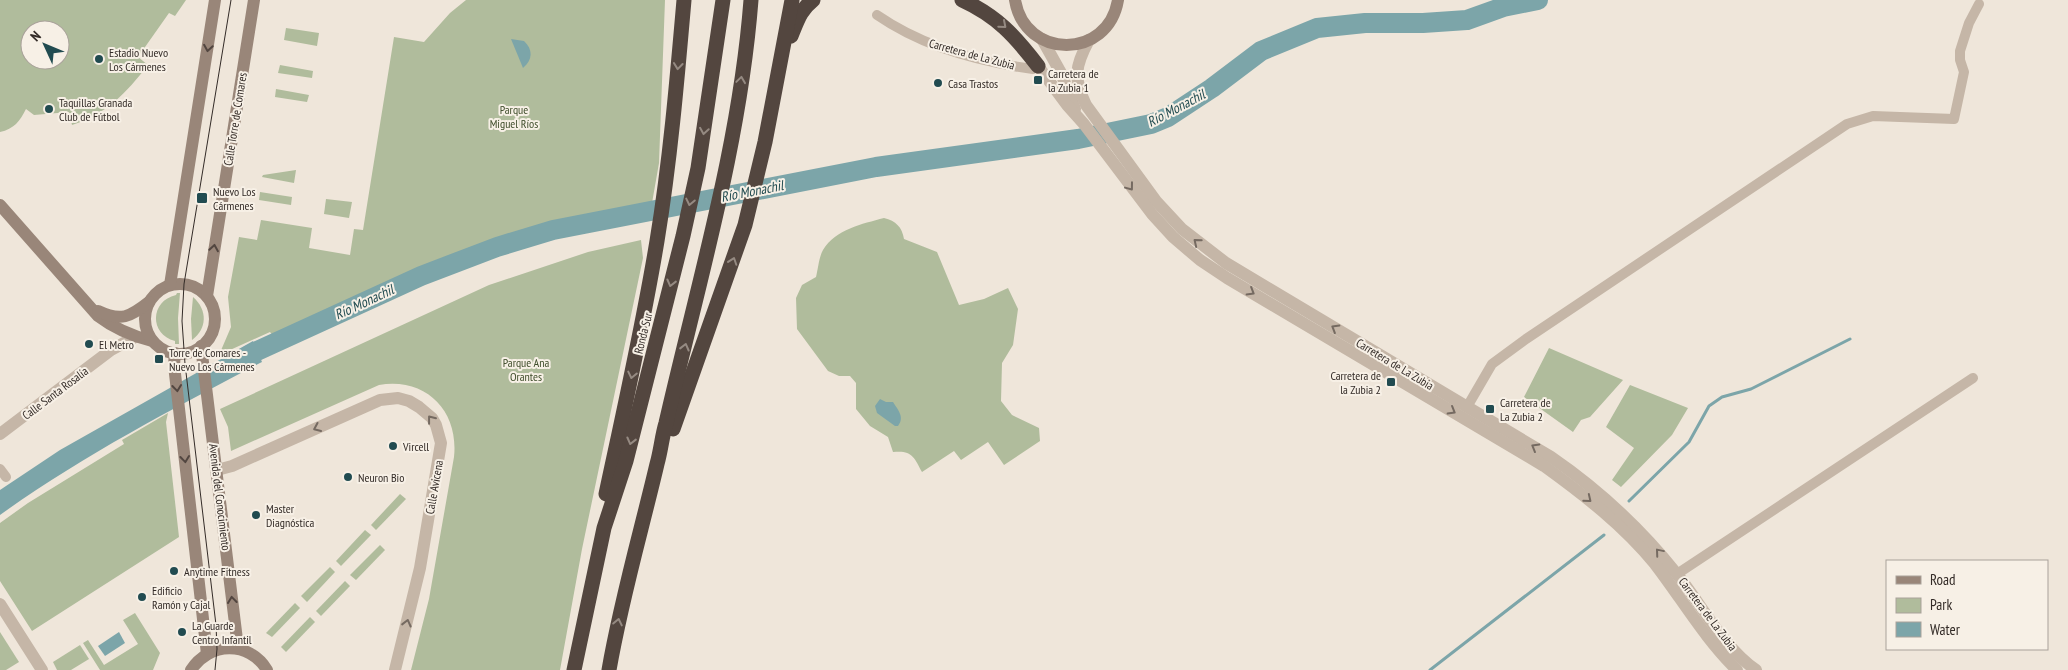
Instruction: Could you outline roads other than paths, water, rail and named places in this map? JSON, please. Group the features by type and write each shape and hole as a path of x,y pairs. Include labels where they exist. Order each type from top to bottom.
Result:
{"highway":[{"path":"677,0 680,40"},
{"path":"604,528 604,508 657,241 666,176 684,0"},
{"path":"609,670 630,567 658,463 666,423 714,230 727,163 752,0"},
{"path":"658,463 674,425 745,224 761,158 792,0"},
{"path":"783,53 798,18 804,8 814,0"},
{"path":"962,0 981,8 1002,23 1017,38 1038,66"},
{"name":"Ronda Sur","path":"574,670 604,528 626,461 683,236 698,168 722,7"}],"main road":[{"path":"170,285 216,0"},
{"name":"Calle Torre de Comares","path":"207,296 254,0"},
{"path":"1013,3 1025,25 1042,39 1065,45 1089,40 1102,31 1110,22 1118,0"},
{"path":"0,205 89,307 106,322 136,337 152,341 174,359 207,654"},
{"path":"89,307 117,318 135,313 149,302 157,292 170,285 191,286 207,296 213,309 214,322 202,353 190,352 174,359"},
{"path":"149,302 145,315 146,329 152,341"},
{"name":"Avenida del Conocimiento","path":"202,353 238,648"},
{"path":"191,670 207,654 221,648 238,648 253,655 267,670"}],"street":[{"path":"1467,407 1492,364 1526,339 1847,124 1873,116 1954,119 1964,72 1960,60 1960,51 1969,23 1979,4"},
{"name":"Carretera de La Zubia","path":"877,15 915,38 951,51 1016,67 1033,69 1038,66 1152,214 1173,237 1200,260 1544,466 1595,504 1621,527 1653,562 1715,646 1737,670"},
{"name":"Carretera de La Zubia","path":"1042,39 1061,73 1082,121"},
{"name":"Carretera de La Zubia","path":"1089,40 1078,64 1076,74 1080,92 1086,105 1156,201 1182,229 1202,246 1257,282 1551,457 1600,492 1628,518 1677,574 1722,635 1738,654 1756,670"},
{"name":"Calle Santa Rosalía","path":"0,434 111,350 136,337"},
{"path":"1677,574 1973,378"},
{"name":"Calle Avicena","path":"217,470 232,466 380,400 398,398 409,401 432,418 439,434 440,456 420,568 395,670"},
{"path":"0,604 42,670"}],"water":[{"path":"511,39 524,41 529,47 531,54 529,62 523,68"},
{"path":"253,341 262,362 95,453 0,515 0,490 60,450"},
{"path":"880,399 886,402 893,402 899,411 901,420 898,426 895,426 877,413 875,406"},
{"path":"119,632 125,643 105,656 98,646"}],"waterway":[{"name":"Río Monachil","path":"233,364 257,351 421,276 497,247 553,230 876,167 1078,139 1151,124 1168,117 1212,88 1261,51 1317,28 1365,23 1423,23 1467,20 1503,7 1538,0"},
{"path":"1629,501 1689,442 1709,406 1722,397 1751,389 1850,339"},
{"path":"1430,670 1604,535"}],"tram line":[{"path":"215,670 217,649 216,625 185,364 182,321 184,284 231,0"}],"place":[{"name":"Estadio Nuevo Los Cármenes","path":"99,59"},
{"name":"Carretera de la Zubia 1","path":"1038,80"},
{"name":"Casa Trastos","path":"938,83"},
{"name":"Taquillas Granada Club de Fútbol","path":"49,109"},
{"name":"Nuevo Los Cármenes","path":"202,198"},
{"name":"El Metro","path":"89,344"},
{"name":"Torre de Comares - Nuevo Los Cármenes","path":"159,359"},
{"name":"Carretera de la Zubia 2","path":"1391,382"},
{"name":"Carretera de La Zubia 2","path":"1490,409"},
{"name":"Vircell","path":"393,446"},
{"name":"Neuron Bio","path":"348,477"},
{"name":"Master Diagnóstica","path":"256,515"},
{"name":"Anytime Fitness","path":"174,571"},
{"name":"Edificio Ramón y Cajal","path":"142,597"},
{"name":"La Guarde Centro Infantil","path":"182,632"}],"park label":[{"name":"Parque Miguel Ríos","path":"514,116"},
{"name":"Parque Ana Orantes","path":"526,369"}]}
